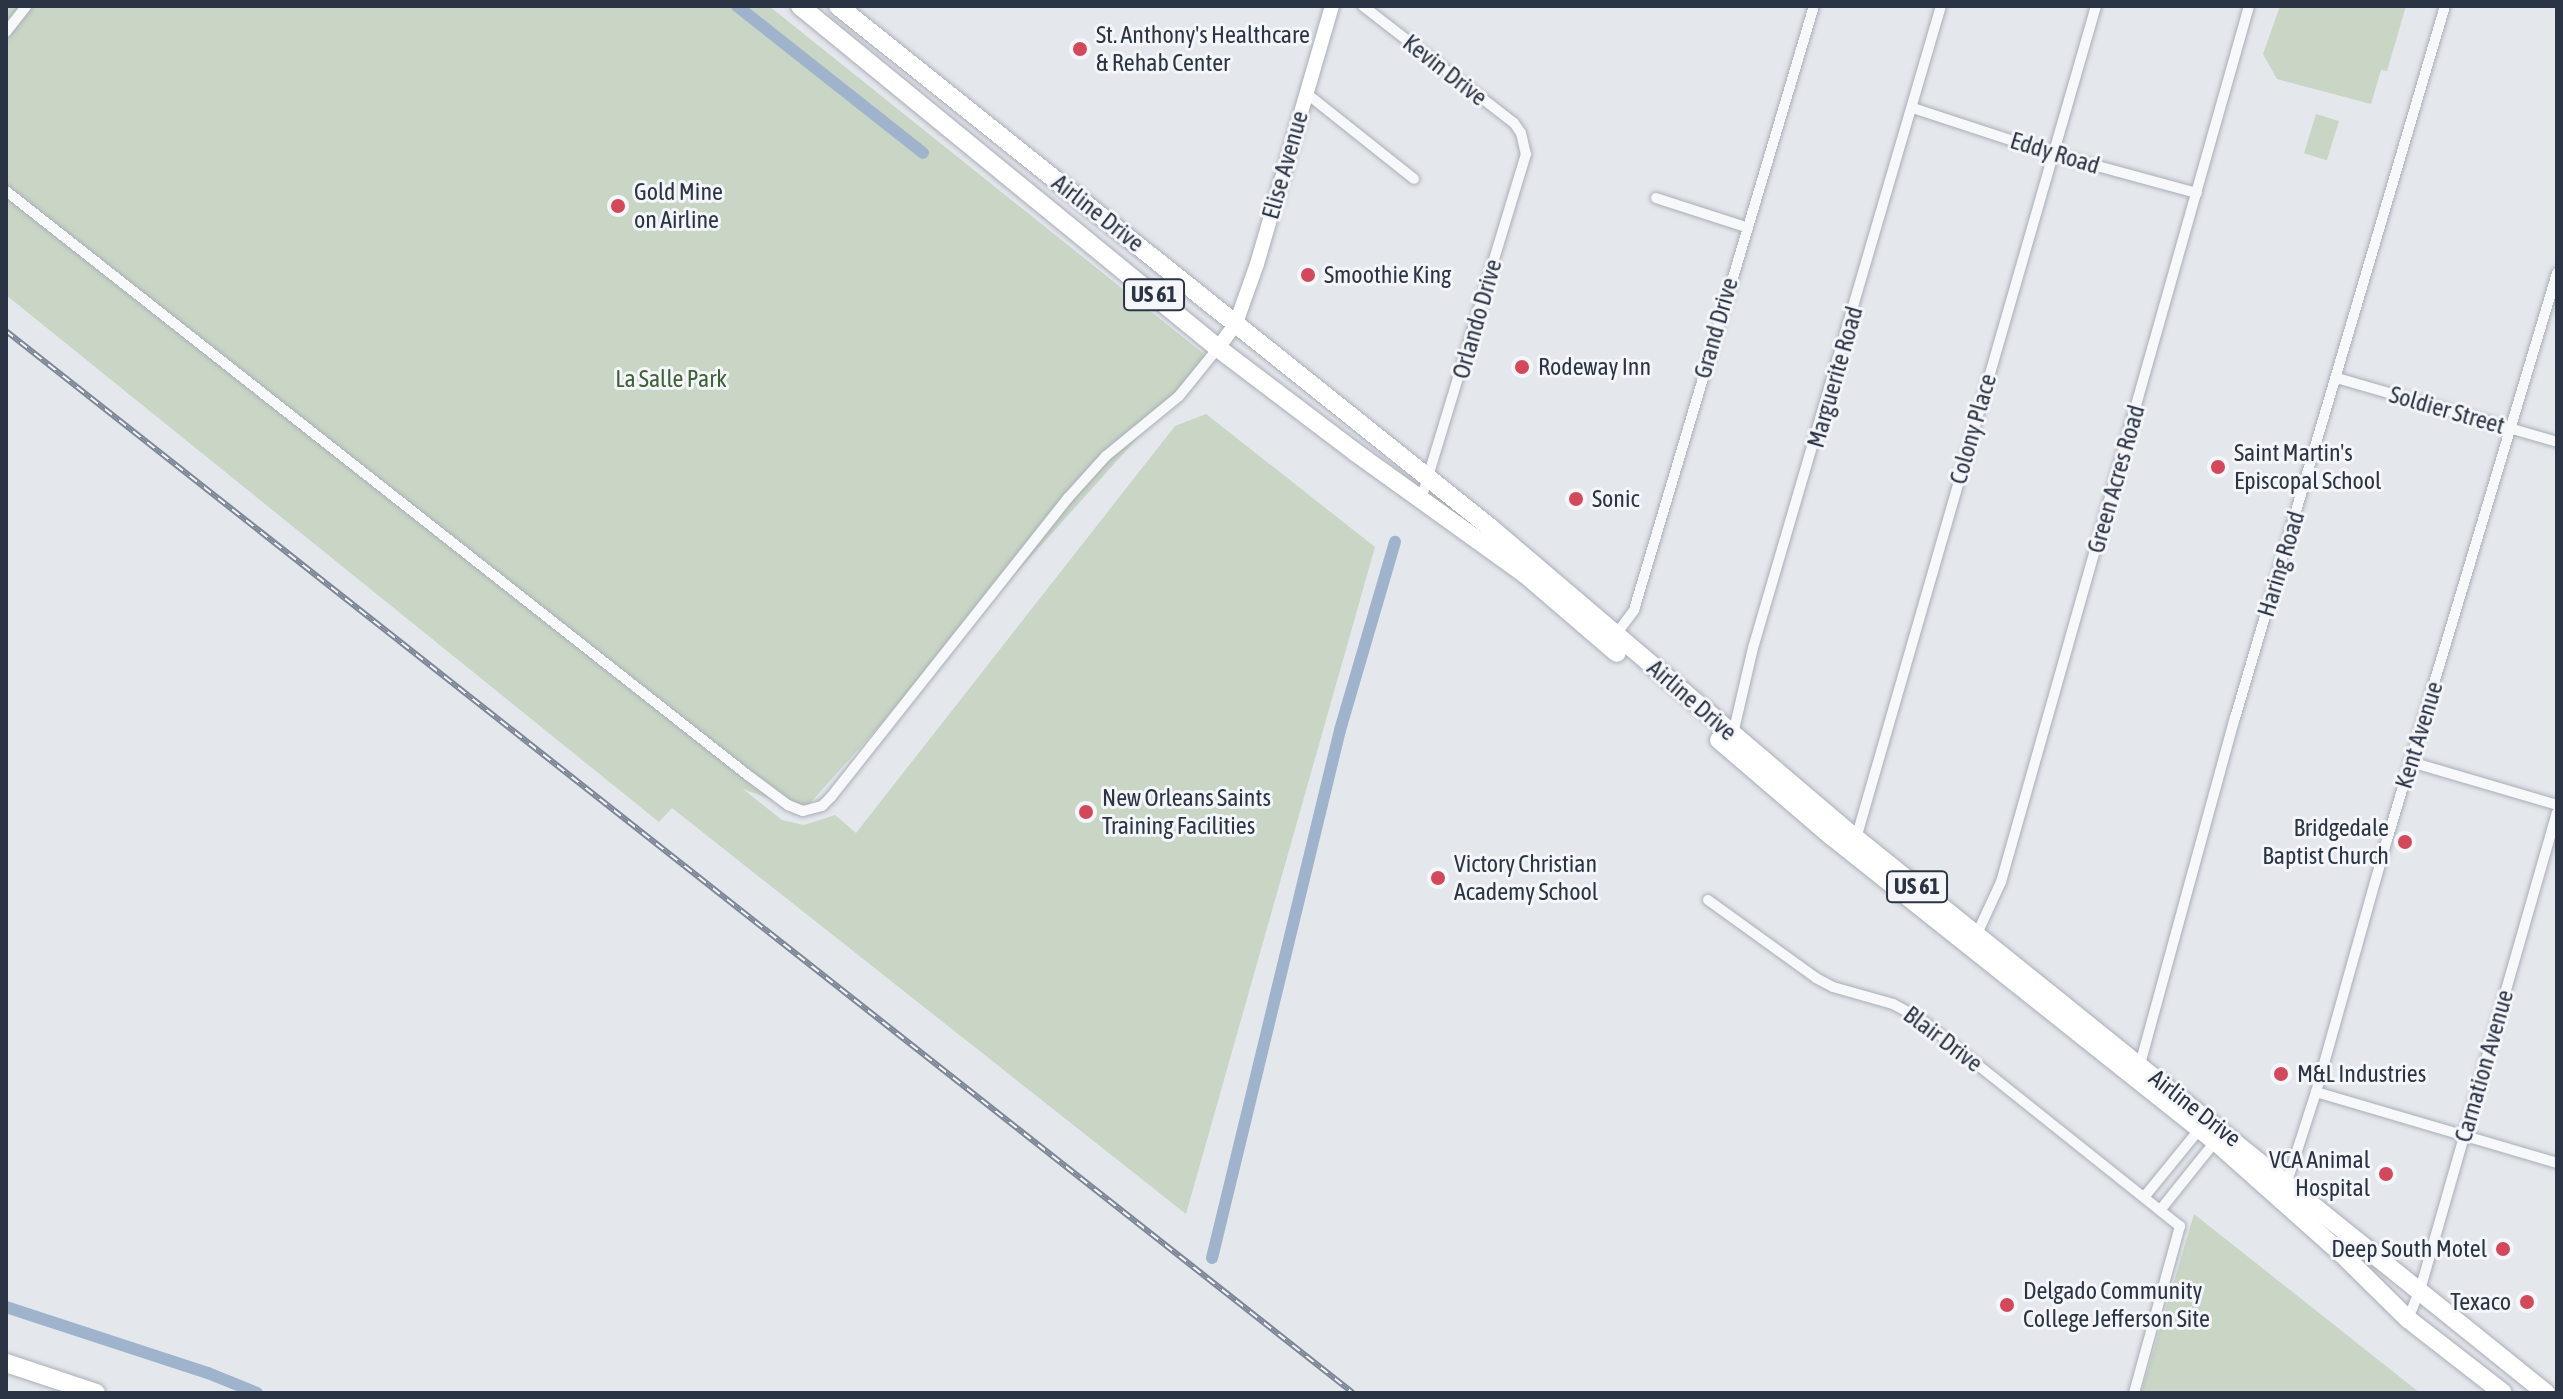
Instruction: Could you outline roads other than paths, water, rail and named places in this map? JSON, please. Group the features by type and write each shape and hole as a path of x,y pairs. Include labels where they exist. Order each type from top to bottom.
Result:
{"highway":[{"name":"Airline Drive","path":"800,6 1218,348 1612,640"},
{"name":"Airline Drive","path":"838,6 1430,478 1612,640 1852,844 2284,1190 2420,1290 2546,1393"},
{"path":"970,144 987,126"},
{"name":"Airline Drive","path":"2284,1190 2408,1319 2503,1393"},
{"path":"6,1363 96,1393"}],"street":[{"path":"6,32 26,6"},
{"name":"Elise Avenue","path":"1218,348 1236,323 1257,264 1332,6"},
{"name":"Kevin Drive","path":"1363,6 1514,123 1523,137"},
{"name":"Grand Drive","path":"1612,640 1634,610 1814,6"},
{"name":"Marguerite Road","path":"1729,740 1753,648 1941,6"},
{"name":"Colony Place","path":"1852,844 2096,6"},
{"name":"Green Acres Road","path":"1973,940 2001,882 2249,6"},
{"name":"Haring Road","path":"2137,1071 2235,718 2445,6"},
{"path":"1306,93 1414,179"},
{"name":"Eddy Road","path":"1913,108 2053,154 2197,193"},
{"name":"Orlando Drive","path":"1421,500 1526,154 1523,137"},
{"path":"6,191 749,776 788,805 803,811 822,806 831,797 1068,498 1106,456 1179,396 1218,348"},
{"path":"1656,198 1746,227"},
{"name":"Kent Avenue","path":"2284,1190 2316,1092 2557,273"},
{"name":"Soldier Street","path":"2337,378 2557,442"},
{"path":"2411,762 2557,805"},
{"name":"Carnation Avenue","path":"2408,1319 2420,1290 2557,813"},
{"name":"Blair Drive","path":"1708,900 1816,978 1833,987 1893,1004 1919,1018 2161,1209"},
{"path":"2316,1092 2557,1163"},
{"path":"2145,1196 2204,1124"},
{"path":"2134,1393 2180,1226 2161,1209 2220,1136"}],"waterway":[{"path":"737,6 923,153"},
{"path":"1212,1258 1340,730 1395,542"},
{"path":"6,1307 208,1373 257,1393"}],"railway":[{"path":"6,331 1353,1393"}],"place":[{"name":"St. Anthony's Healthcare & Rehab Center","path":"1080,49"},
{"name":"Gold Mine on Airline","path":"618,206"},
{"name":"Smoothie King","path":"1308,275"},
{"name":"Rodeway Inn","path":"1522,367"},
{"name":"Saint Martin's Episcopal School","path":"2218,467"},
{"name":"Sonic","path":"1576,499"},
{"name":"New Orleans Saints Training Facilities","path":"1086,812"},
{"name":"Bridgedale Baptist Church","path":"2405,842"},
{"name":"Victory Christian Academy School","path":"1438,878"},
{"name":"M&L Industries","path":"2281,1074"},
{"name":"VCA Animal Hospital","path":"2386,1174"},
{"name":"Deep South Motel","path":"2503,1249"},
{"name":"Texaco","path":"2527,1302"},
{"name":"Delgado Community College Jefferson Site","path":"2007,1305"}],"park label":[{"name":"La Salle Park","path":"671,379"}]}
